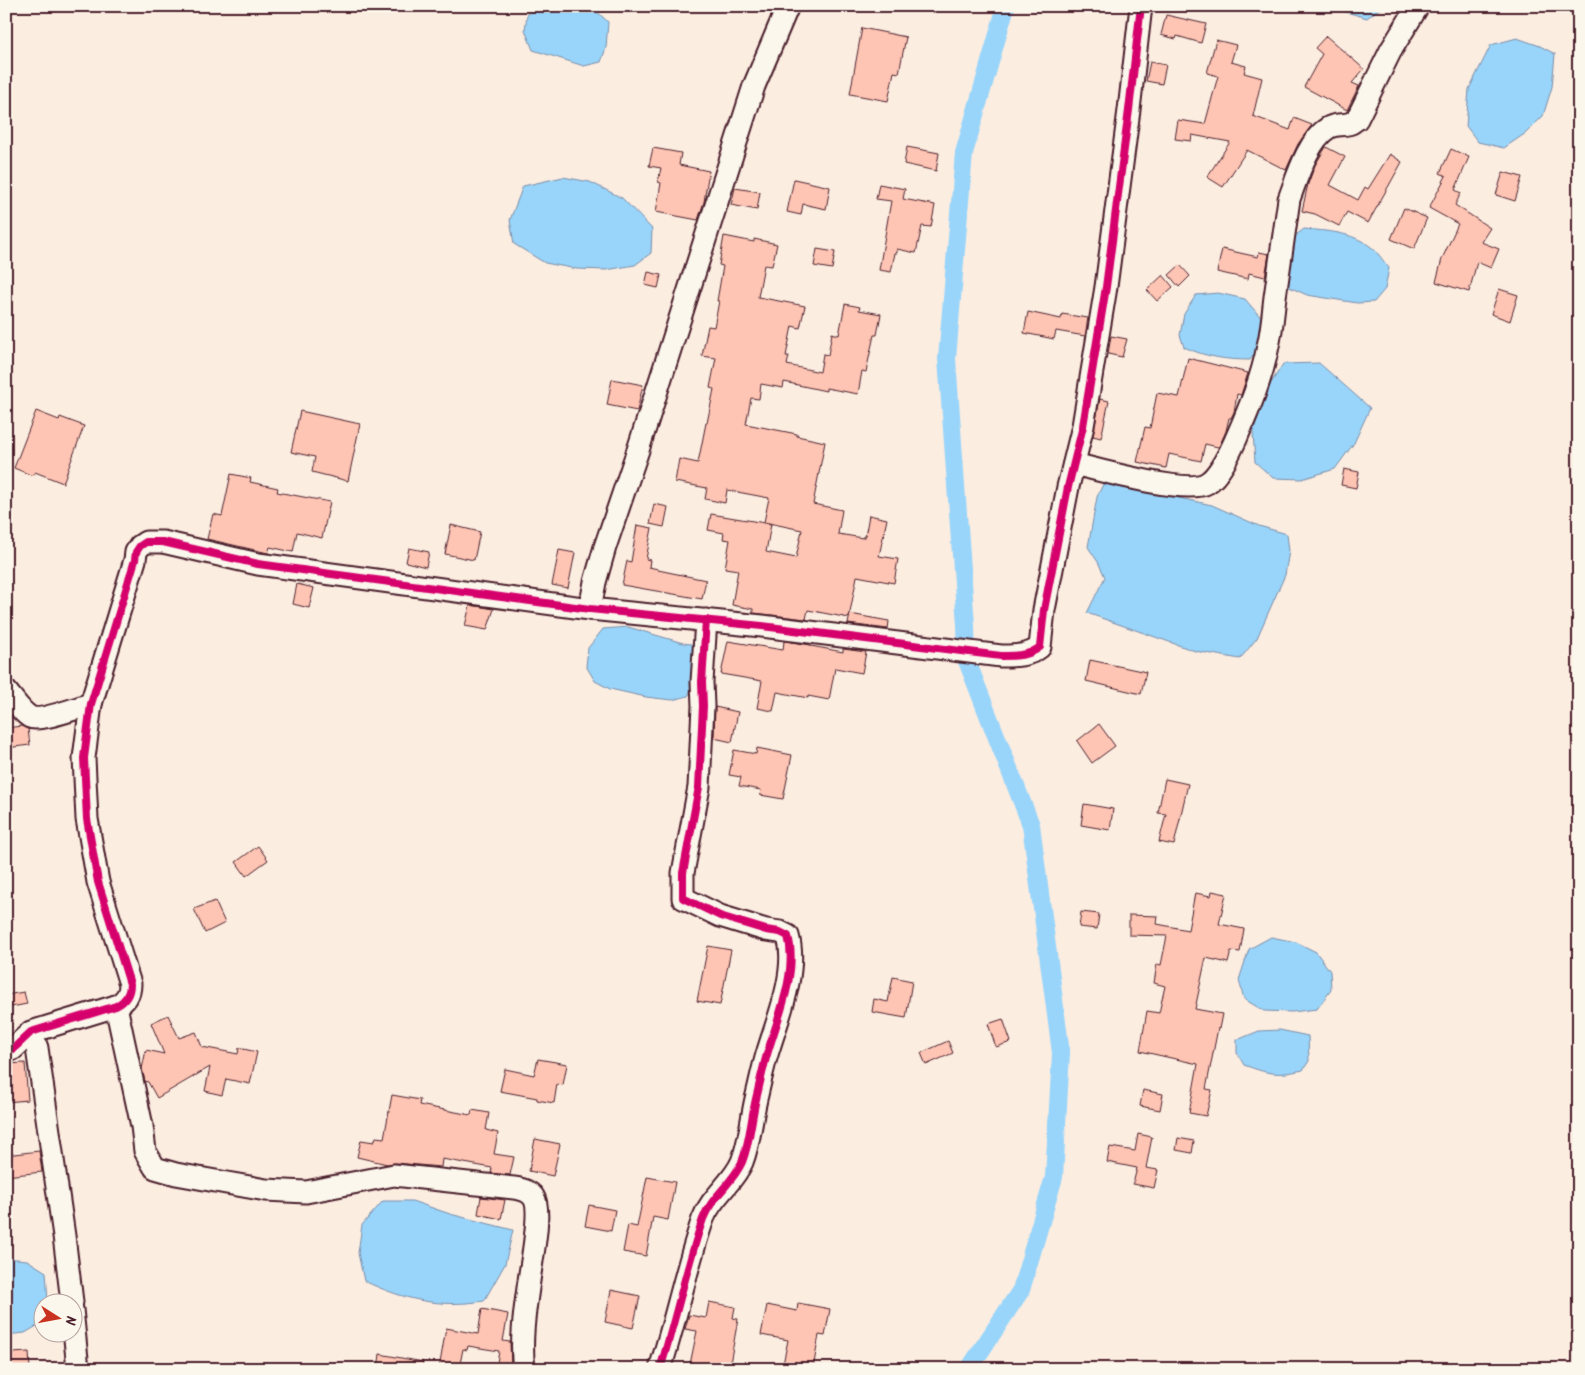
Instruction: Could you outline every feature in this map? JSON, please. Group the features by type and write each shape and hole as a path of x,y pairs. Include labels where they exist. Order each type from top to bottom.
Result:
{"street":[{"path":"590,609 605,547 638,450 754,86 788,6"},
{"path":"6,1052 31,1032 124,1002 130,990 130,984 98,882 87,819 84,758 91,704 136,552 146,542 163,542 258,564 590,609 706,620 1001,656 1023,655 1040,647 1044,610 1083,426 1106,287 1141,6"},
{"path":"1074,464 1147,481 1198,486 1208,483 1217,472 1229,455 1260,378 1268,345 1289,199 1294,185 1308,154 1320,134 1330,126 1350,123 1358,118 1391,50 1418,6"},
{"path":"660,1369 704,1216 742,1164 749,1142 754,1106 767,1052 783,1005 790,965 791,945 788,936 780,932 766,930 720,916 683,898 683,873 699,787 706,620"},
{"path":"6,691 28,716 33,719 91,704"},
{"path":"116,1006 142,1126 145,1151 155,1168 176,1174 266,1190 306,1192 394,1175 514,1188 524,1190 533,1196 536,1203 536,1235 529,1281 522,1355 524,1369"},
{"path":"31,1032 38,1058 71,1292"},
{"path":"75,1342 78,1369"}],"water":[{"path":"538,6 591,6 608,22 606,48 601,62 584,66 533,50 525,30 527,15"},
{"path":"1334,6 1383,6 1367,18 1339,10"},
{"path":"1517,38 1540,46 1555,54 1552,87 1543,116 1526,133 1504,148 1478,142 1466,126 1469,89 1491,45"},
{"path":"563,177 590,182 622,198 652,229 651,253 635,265 606,270 577,269 545,263 514,244 510,220 523,186"},
{"path":"1304,229 1348,235 1364,242 1376,251 1389,268 1385,289 1374,302 1357,303 1307,295 1287,286 1292,238"},
{"path":"1218,293 1245,299 1262,319 1256,352 1250,360 1216,357 1184,347 1180,335 1184,314 1196,295"},
{"path":"1319,363 1370,408 1354,443 1335,469 1302,479 1273,478 1255,462 1253,432 1266,391 1283,364"},
{"path":"1104,482 1212,505 1259,526 1287,534 1289,551 1285,575 1257,638 1240,659 1195,651 1087,613 1105,577 1088,547 1097,497"},
{"path":"628,627 683,643 698,645 696,681 688,696 672,700 646,697 610,689 595,681 586,666 588,648 603,629"},
{"path":"1271,937 1296,942 1316,952 1330,971 1331,990 1317,1009 1292,1012 1264,1011 1244,999 1239,980 1249,949"},
{"path":"1280,1030 1308,1036 1309,1061 1303,1070 1273,1073 1244,1065 1237,1053 1237,1040 1259,1031"},
{"path":"383,1201 412,1201 450,1214 513,1230 505,1264 484,1301 452,1304 422,1301 379,1288 364,1281 358,1253 362,1225"},
{"path":"6,1258 27,1260 46,1272 47,1292 32,1292 32,1329 25,1333 6,1335"}],"building":[{"path":"1166,15 1206,24 1201,43 1177,36 1176,39 1161,35"},
{"path":"862,28 906,37 899,73 894,72 888,101 850,94"},
{"path":"1326,36 1364,69 1352,83 1359,86 1347,110 1304,87 1322,54 1315,48"},
{"path":"1216,40 1236,45 1231,62 1246,66 1244,73 1262,78 1253,116 1290,130 1294,118 1312,125 1298,144 1286,170 1247,150 1223,187 1207,177 1230,142 1192,135 1191,141 1175,139 1178,120 1205,124 1218,76 1207,73"},
{"path":"1150,62 1166,65 1162,84 1146,81"},
{"path":"907,147 939,153 936,171 904,164"},
{"path":"1326,147 1345,157 1330,185 1358,200 1365,187 1368,189 1390,154 1402,162 1368,223 1347,212 1339,226 1315,214 1302,211 1308,184 1315,165"},
{"path":"653,148 681,153 679,165 709,171 704,202 698,220 656,212 661,183 658,182 661,168 649,166"},
{"path":"1451,149 1469,157 1455,190 1461,193 1455,205 1490,228 1481,242 1499,249 1491,268 1477,262 1469,292 1436,282 1442,259 1458,224 1429,208 1446,176 1440,173"},
{"path":"1503,172 1522,177 1515,201 1496,195"},
{"path":"794,179 830,187 826,209 803,204 801,215 787,212"},
{"path":"879,184 905,189 903,199 935,205 931,227 922,226 916,253 897,249 891,272 879,270 891,201 876,199"},
{"path":"735,188 760,192 757,210 731,205"},
{"path":"1404,208 1427,218 1414,249 1391,239"},
{"path":"724,236 754,242 754,239 777,244 772,266 764,265 758,297 805,306 800,328 792,326 786,356 789,356 787,365 820,372 823,354 828,355 832,333 839,335 845,304 860,307 859,310 881,314 877,335 874,335 866,372 862,371 858,394 826,388 826,391 784,382 783,388 761,384 759,399 751,398 746,424 797,434 797,436 825,442 813,504 842,510 838,534 863,538 863,536 865,537 869,515 887,519 879,556 898,559 894,583 857,576 849,618 808,610 806,619 753,613 753,609 732,605 738,570 725,568 730,540 723,539 724,533 708,530 711,514 771,524 766,552 796,558 802,530 764,522 769,498 727,490 725,503 705,499 707,488 675,482 679,459 698,463 714,389 710,388 716,358 702,356 708,326 714,327 719,301 717,301 723,266 719,265"},
{"path":"817,249 835,252 832,269 814,266"},
{"path":"1222,249 1258,257 1259,252 1269,254 1265,277 1249,273 1248,279 1217,272"},
{"path":"1180,265 1190,276 1179,287 1169,275"},
{"path":"648,272 661,275 658,288 645,285"},
{"path":"1163,275 1173,287 1157,301 1147,290"},
{"path":"1499,289 1518,295 1510,321 1491,314"},
{"path":"1028,312 1061,319 1062,314 1088,318 1085,336 1056,331 1054,339 1024,333"},
{"path":"1111,336 1127,339 1122,357 1108,354"},
{"path":"1188,358 1248,373 1241,395 1237,394 1234,412 1231,418 1229,418 1220,445 1218,447 1205,444 1201,461 1169,454 1166,468 1137,462 1145,427 1150,428 1157,393 1179,397"},
{"path":"612,379 643,385 637,411 607,405"},
{"path":"1100,399 1109,401 1101,438 1093,436"},
{"path":"36,411 59,420 60,417 84,426 63,483 35,472 33,476 14,468"},
{"path":"300,411 360,424 348,481 312,472 315,457 291,452"},
{"path":"1344,469 1359,472 1356,488 1341,485"},
{"path":"231,474 251,478 250,482 278,488 277,492 330,502 322,538 297,532 293,552 270,547 268,553 207,539 213,514 222,516"},
{"path":"654,504 668,507 664,527 650,524"},
{"path":"451,525 480,532 474,560 445,554"},
{"path":"637,525 652,528 646,559 650,560 649,567 706,580 702,599 622,585 627,561 631,562"},
{"path":"409,548 429,552 426,567 406,562"},
{"path":"559,550 575,553 568,588 552,585"},
{"path":"297,584 314,588 309,608 293,604"},
{"path":"470,605 494,609 487,630 465,626"},
{"path":"850,614 889,621 888,629 848,624"},
{"path":"728,641 783,650 784,641 843,652 843,649 866,652 862,673 835,668 829,700 777,692 773,711 757,708 762,681 721,674"},
{"path":"1090,660 1146,672 1141,694 1086,681"},
{"path":"715,707 738,712 732,742 714,738"},
{"path":"1099,724 1115,746 1092,763 1077,741"},
{"path":"22,726 28,729 30,745 6,748 6,728"},
{"path":"757,748 792,755 783,799 760,795 761,790 739,786 741,777 729,775 734,750 756,754"},
{"path":"1165,779 1188,784 1174,845 1159,842 1166,814 1158,813"},
{"path":"1084,804 1113,809 1110,830 1081,825"},
{"path":"258,846 268,860 246,876 236,862"},
{"path":"1212,891 1226,894 1219,924 1244,929 1240,952 1231,951 1228,963 1206,958 1195,1009 1222,1014 1206,1089 1212,1090 1206,1116 1189,1113 1198,1064 1140,1051 1147,1011 1159,1013 1165,986 1154,983 1157,964 1161,965 1167,936 1129,935 1129,915 1158,916 1157,924 1188,930 1195,893 1211,896"},
{"path":"215,901 225,923 205,933 194,909"},
{"path":"1081,912 1099,914 1097,929 1079,927"},
{"path":"708,946 731,950 720,1005 697,1001"},
{"path":"893,977 912,981 906,1018 872,1012 874,999 888,1002"},
{"path":"24,992 27,1004 6,1008 6,995"},
{"path":"168,1015 179,1038 196,1032 202,1047 238,1054 239,1048 257,1052 250,1084 226,1079 222,1095 205,1091 210,1067 157,1098 148,1082 145,1081 142,1069 146,1050 164,1054 151,1023"},
{"path":"1003,1019 1011,1042 996,1047 988,1024"},
{"path":"948,1041 953,1053 926,1065 921,1053"},
{"path":"538,1059 567,1064 563,1085 557,1084 554,1103 500,1091 505,1069 534,1075"},
{"path":"25,1063 28,1100 6,1102 6,1064"},
{"path":"1143,1090 1163,1094 1160,1110 1140,1106"},
{"path":"392,1095 420,1100 419,1105 471,1115 472,1110 489,1113 486,1130 498,1133 494,1154 514,1157 510,1175 491,1173 492,1168 442,1159 441,1167 387,1164 357,1157 361,1140 374,1142 376,1137 384,1138"},
{"path":"1138,1134 1152,1137 1146,1168 1158,1170 1154,1188 1133,1184 1137,1168 1107,1162 1110,1147 1135,1151"},
{"path":"1178,1138 1194,1141 1192,1153 1176,1150"},
{"path":"535,1139 560,1144 553,1176 529,1171"},
{"path":"39,1151 42,1172 6,1176 6,1155"},
{"path":"647,1177 675,1182 668,1220 653,1217 646,1256 623,1252 628,1225 637,1227"},
{"path":"481,1197 505,1200 501,1219 478,1214"},
{"path":"589,1205 615,1210 611,1231 585,1226"},
{"path":"611,1290 640,1296 633,1328 605,1322"},
{"path":"709,1302 735,1307 733,1318 738,1319 729,1369 689,1369 697,1331 685,1329 689,1315 706,1318"},
{"path":"798,1303 830,1309 825,1336 819,1335 813,1369 782,1369 788,1340 761,1335 767,1305 797,1311"},
{"path":"482,1309 508,1314 503,1341 510,1342 511,1369 496,1369 499,1351 468,1346 467,1350 463,1349 459,1369 439,1369 446,1328 478,1334"},
{"path":"29,1352 30,1369 12,1369 12,1353"},
{"path":"380,1354 423,1362 422,1369 378,1369"}],"waterway":[{"path":"969,1369 1021,1290 1054,1177 1061,1053 1031,825 967,661 947,359 964,153 1006,6"}],"cycle path":[{"path":"6,1052 13,1049 31,1032 116,1006 127,997 129,991 130,984 98,882 87,819 84,758 91,704 136,552 146,542 163,542 258,564 590,609 762,626 1001,656 1027,654 1040,647 1044,610 1068,487 1083,426 1106,287 1141,6"},
{"path":"660,1369 703,1219 711,1204 738,1170 745,1154 765,1063 789,979 790,964 788,936 780,932 766,930 720,916 683,898 683,873 699,787 706,620"}]}
